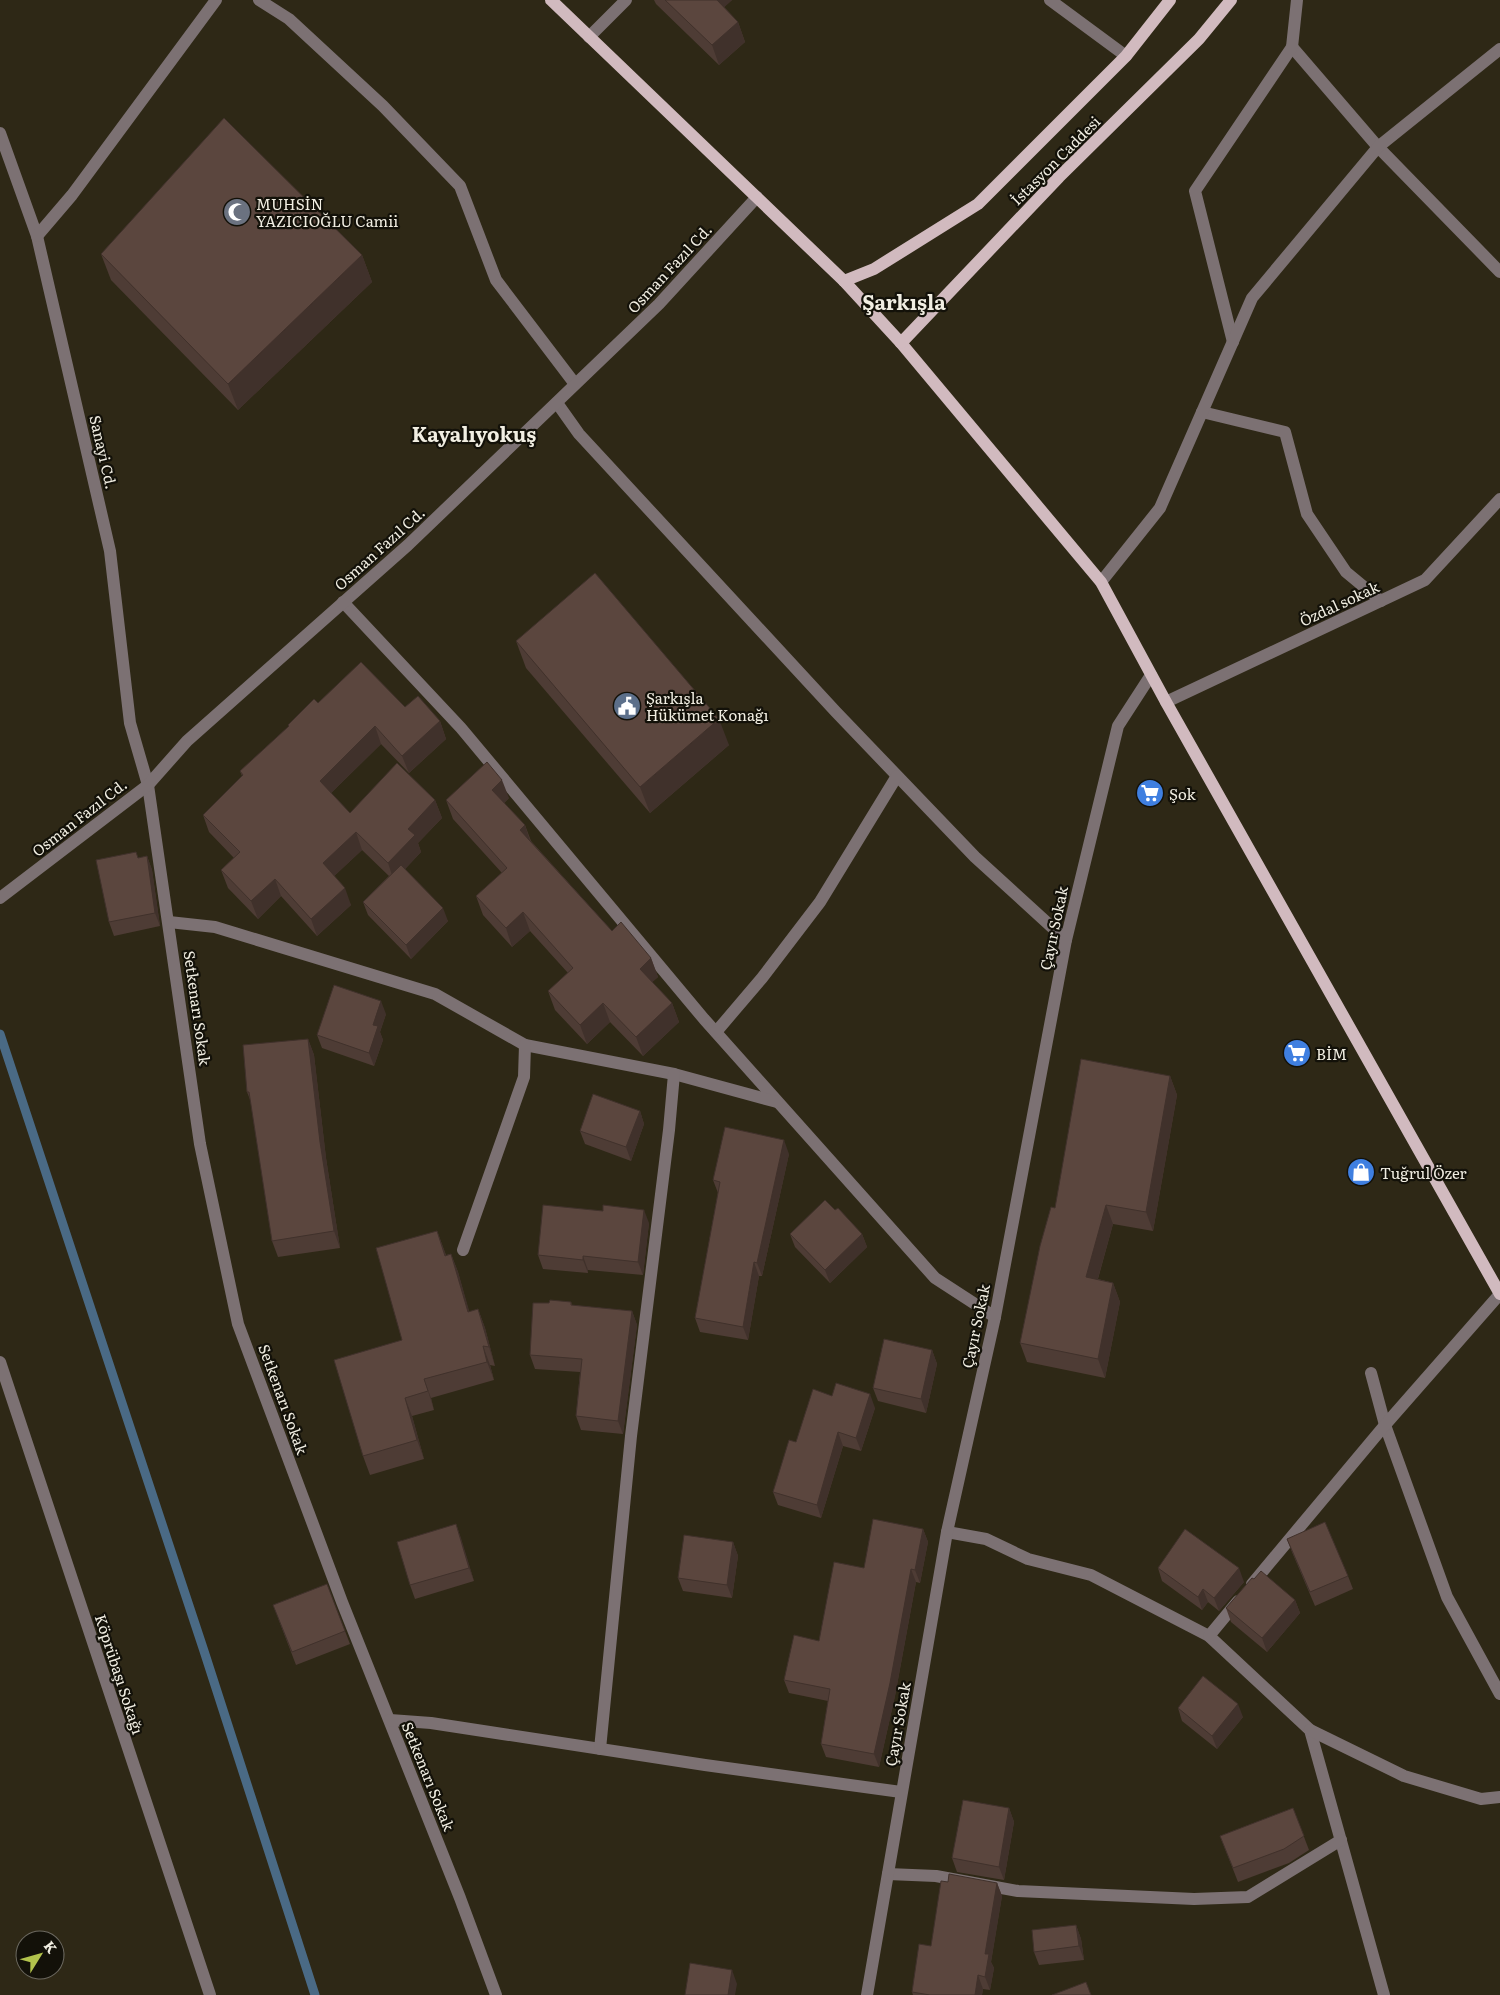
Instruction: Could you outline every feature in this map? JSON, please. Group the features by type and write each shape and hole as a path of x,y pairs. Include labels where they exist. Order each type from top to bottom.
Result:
{"main road":[{"path":"551,0 844,281 901,343 1101,582 1166,702 1500,1294"},
{"name":"İstasyon Caddesi","path":"844,281 874,269 978,204 1126,56 1170,0"},
{"name":"İstasyon Caddesi","path":"901,343 1059,177 1199,39 1231,0"}],"street":[{"path":"37,236 72,195 216,0"},
{"path":"259,0 289,19 383,106 460,186 496,280 575,384"},
{"path":"589,37 626,0"},
{"path":"1050,0 1126,56"},
{"path":"1233,342 1195,191 1292,47 1298,0"},
{"path":"1292,47 1378,147 1500,272"},
{"path":"1101,582 1160,508 1252,298 1378,147 1500,49"},
{"name":"Sanayi Cd.","path":"0,134 37,236 110,551 130,723 148,785"},
{"name":"Osman Fazıl Cd.","path":"0,898 148,785 187,741 408,545 659,304 757,197"},
{"path":"557,403 579,434 897,776 975,857 1066,940"},
{"path":"1202,412 1285,432 1307,514 1346,572 1381,601"},
{"name":"Özdal sokak","path":"1166,702 1425,580 1500,499"},
{"path":"343,602 461,728 716,1032 935,1278 994,1317"},
{"name":"Çayır Sokak","path":"867,1995 947,1532 994,1317 1066,940 1118,726 1151,675"},
{"path":"716,1032 762,978 820,902 897,776"},
{"name":"Setkenarı Sokak","path":"148,785 200,1144 238,1324 342,1602 460,1898 496,1995"},
{"path":"169,922 215,927 435,994 525,1045 674,1074 778,1102"},
{"path":"463,1250 524,1077 525,1045"},
{"path":"600,1749 631,1436 669,1130 674,1074"},
{"path":"1209,1636 1385,1425 1500,1294"},
{"name":"Köprübaşı Sokağı","path":"0,1362 210,1995"},
{"path":"1371,1373 1385,1425 1446,1597 1500,1694"},
{"path":"947,1532 986,1538 1028,1559 1091,1575 1209,1636 1310,1730 1404,1776 1481,1799 1500,1797"},
{"path":"390,1720 432,1723 901,1792"},
{"path":"1310,1730 1384,1995"},
{"path":"888,1874 936,1876 1018,1891 1194,1899 1248,1897 1341,1840"}],"building":[{"path":"665,0 717,0 738,22 712,45"},
{"name":"MUHSİN YAZICIOĞLU Camii","path":"224,118 362,255 228,384 101,254"},
{"name":"Şarkışla Hükümet Konağı","path":"595,573 719,719 640,787 516,641"},
{"path":"361,662 405,707 418,696 440,721 402,756 375,726 320,781 350,813 397,763 435,800 408,829 415,835 388,863 356,832 323,863 345,888 311,919 275,879 251,901 221,870 240,852 203,815 243,775 240,771 289,726 314,699 318,703"},
{"path":"487,762 502,780 492,790 525,825 520,830 612,931 621,922 651,958 640,969 672,1003 636,1037 603,1003 580,1025 548,991 573,968 523,912 506,928 476,896 507,868 446,800"},
{"path":"136,852 138,858 147,856 155,913 109,922 96,860"},
{"path":"401,865 443,908 406,945 363,902"},
{"path":"334,985 381,1001 373,1025 378,1026 369,1053 317,1035"},
{"path":"308,1039 320,1142 334,1231 272,1241 249,1092 247,1092 243,1045"},
{"path":"1081,1059 1170,1076 1146,1212 1106,1205 1086,1277 1113,1283 1098,1359 1020,1343 1040,1246 1051,1207 1055,1208"},
{"path":"593,1094 640,1111 626,1147 580,1131"},
{"path":"725,1127 784,1140 757,1263 754,1262 743,1327 695,1318 720,1182 713,1180"},
{"path":"825,1200 835,1210 838,1208 862,1234 825,1270 790,1234"},
{"path":"543,1205 603,1211 603,1205 644,1210 638,1262 583,1256 583,1260 538,1255"},
{"path":"437,1231 445,1256 451,1254 468,1312 478,1309 489,1347 483,1346 487,1362 424,1379 428,1391 405,1398 417,1440 363,1456 334,1360 402,1340 376,1248"},
{"path":"550,1300 571,1302 571,1305 632,1311 618,1421 576,1416 582,1359 530,1355 533,1303 549,1303"},
{"path":"884,1339 932,1350 921,1399 873,1388"},
{"path":"836,1383 870,1394 856,1438 838,1432 817,1505 773,1492 789,1440 796,1442 813,1389 832,1396"},
{"path":"873,1519 923,1529 915,1570 911,1569 890,1683 874,1754 821,1744 830,1689 784,1680 794,1635 819,1641 834,1562 864,1568"},
{"path":"1325,1522 1348,1576 1310,1592 1287,1539"},
{"path":"456,1524 469,1568 410,1585 397,1542"},
{"path":"1185,1529 1239,1568 1214,1598 1203,1589 1198,1597 1158,1568"},
{"path":"684,1535 733,1542 727,1585 678,1578"},
{"path":"1261,1571 1295,1600 1262,1638 1226,1608 1252,1578 1254,1579"},
{"path":"327,1584 345,1631 292,1652 273,1605"},
{"path":"1203,1676 1238,1704 1212,1736 1178,1708"},
{"path":"963,1800 1009,1808 999,1867 952,1858"},
{"path":"1293,1808 1304,1836 1284,1849 1233,1868 1220,1836"},
{"path":"949,1874 997,1883 985,1954 989,1954 985,1977 978,1975 975,1995 930,1995 912,1992 919,1944 931,1946 941,1881 948,1882"},
{"path":"1076,1925 1079,1946 1034,1952 1032,1930"},
{"path":"690,1963 732,1970 728,1995 685,1995"},
{"path":"1086,1982 1091,1995 1052,1995"}],"waterway":[{"path":"0,1034 204,1651 315,1995"}],"place":[{"name":"MUHSİN YAZICIOĞLU Camii","path":"237,212"},
{"name":"Şarkışla Hükümet Konağı","path":"627,706"},
{"name":"Şok","path":"1150,793"},
{"name":"BİM","path":"1297,1053"},
{"name":"Tuğrul Özer","path":"1361,1172"}],"district":[{"name":"Şarkışla","path":"904,301"},
{"name":"Kayalıyokuş","path":"474,433"}]}
